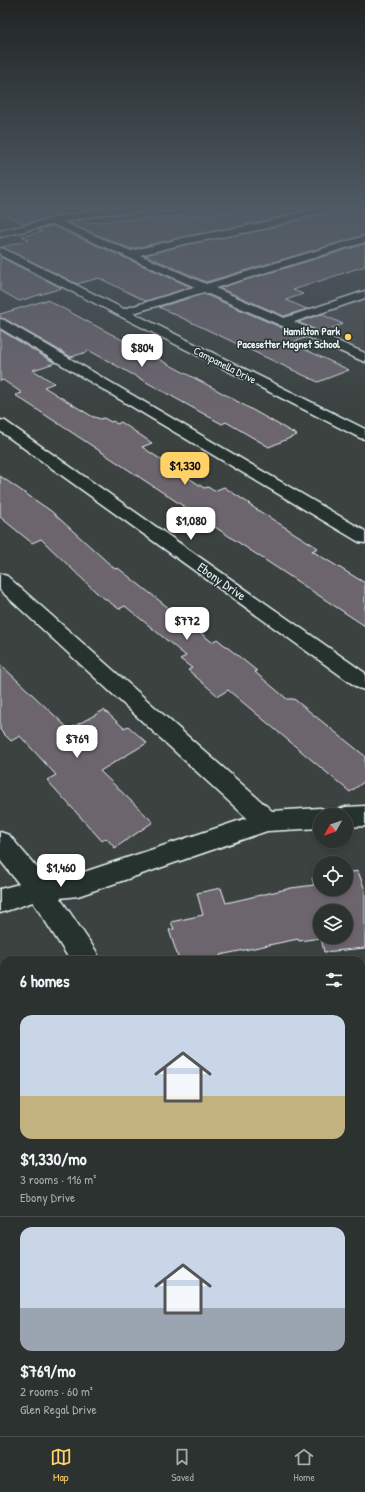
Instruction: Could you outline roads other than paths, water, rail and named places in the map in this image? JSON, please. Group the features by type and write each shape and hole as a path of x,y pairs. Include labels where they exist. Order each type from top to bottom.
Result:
{"street":[{"name":"Campanella Drive","path":"46,274 365,435"},
{"path":"173,274 365,358"},
{"path":"122,313 250,274"},
{"path":"284,322 365,294"},
{"path":"0,323 365,538"},
{"name":"Ebony Drive","path":"0,424 365,683"},
{"path":"0,580 267,821"},
{"path":"353,817 365,816"},
{"path":"0,902 39,889 78,885 267,821 313,818"},
{"path":"0,842 39,889 83,956"}],"place":[{"name":"Hamilton Park Pacesetter Magnet School","path":"348,337"}]}
